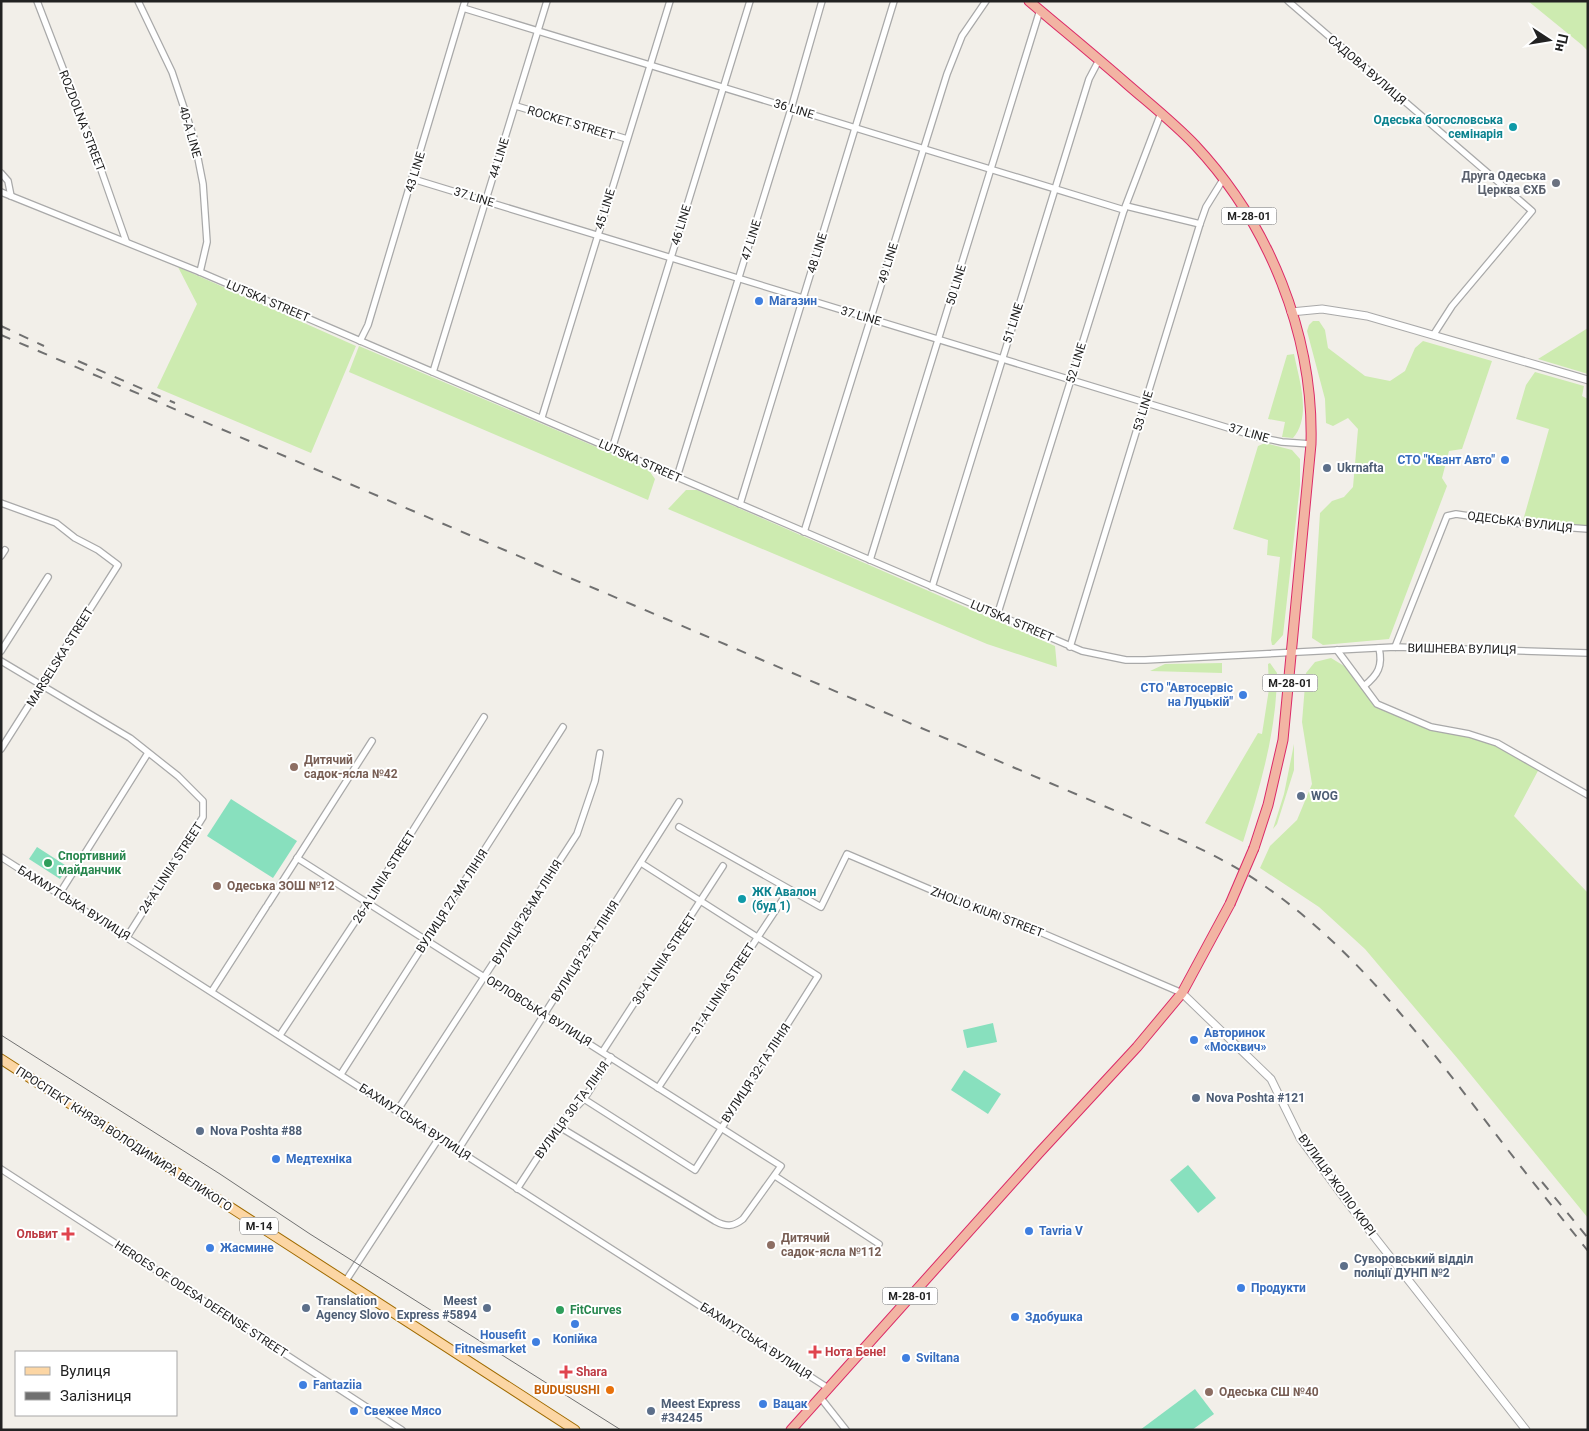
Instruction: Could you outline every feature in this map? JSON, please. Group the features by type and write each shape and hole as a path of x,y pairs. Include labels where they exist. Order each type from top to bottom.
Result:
{"highway":[{"name":"М-28-01","path":"790,1430 1039,1153 1138,1047 1182,994 1230,904 1254,848 1268,805 1282,740 1292,653 1311,444 1312,414 1309,384 1291,312 1279,274 1250,218 1224,178 1194,144 1161,113 1029,1"}],"main road":[{"name":"ПРОСПЕКТ КНЯЗЯ ВОЛОДИМИРА ВЕЛИКОГО","path":"1,1059 575,1430"}],"street":[{"name":"ROZDOLNA STREET","path":"37,1 92,144 126,241"},
{"name":"40-A LINE","path":"138,1 172,72 194,138 203,184 207,242 200,272"},
{"name":"44 LINE","path":"433,372 547,1"},
{"name":"45 LINE","path":"542,418 670,1"},
{"name":"46 LINE","path":"612,449 750,1"},
{"name":"47 LINE","path":"677,477 791,109 822,1"},
{"name":"48 LINE","path":"740,504 894,1"},
{"name":"49 LINE","path":"804,532 955,50 969,24 986,1"},
{"name":"САДОВА ВУЛИЦЯ","path":"1288,1 1532,210 1452,306 1434,334"},
{"name":"36 LINE","path":"464,4 539,30 723,86 791,109 856,127 1056,189 1125,208 1200,224"},
{"name":"43 LINE","path":"360,341 368,325 464,4"},
{"name":"50 LINE","path":"870,560 1040,10"},
{"name":"51 LINE","path":"932,587 1090,79 1099,60"},
{"name":"ROCKET STREET","path":"516,106 626,140"},
{"name":"52 LINE","path":"997,616 1125,208 1161,113"},
{"path":"1,173 8,181 11,196"},
{"name":"53 LINE","path":"1070,646 1200,224 1206,207 1224,178"},
{"name":"37 LINE","path":"413,179 671,257 738,280 1072,378 1258,437 1282,442 1311,444"},
{"name":"LUTSKA STREET","path":"1,192 200,272 1070,646 1126,660 1337,650"},
{"path":"1291,312 1309,309 1342,311 1434,334 1588,380"},
{"name":"MARSELSKA STREET","path":"1,503 56,524 118,565 1,749"},
{"name":"ОДЕСЬКА ВУЛИЦЯ","path":"1395,648 1444,520 1452,514 1522,524 1588,529"},
{"path":"1,556 5,550"},
{"path":"1,651 48,577"},
{"path":"1364,686 1379,670 1382,660 1379,648"},
{"name":"ВИШНЕВА ВУЛИЦЯ","path":"1337,650 1395,648 1588,654"},
{"path":"1337,650 1377,704 1431,727 1469,734 1492,741 1588,795"},
{"name":"24-A LINIIA STREET","path":"1,661 130,738 178,776 203,801 203,817 127,936"},
{"name":"26-A LINIIA STREET","path":"280,1035 368,902 484,717"},
{"name":"ВУЛИЦЯ 27-МА ЛІНІЯ","path":"341,1074 563,727"},
{"path":"212,991 372,741"},
{"path":"60,893 148,753"},
{"name":"ВУЛИЦЯ 28-МА ЛІНІЯ","path":"397,1111 577,834 595,781 600,753"},
{"name":"ВУЛИЦЯ 29-ТА ЛІНІЯ","path":"458,1150 546,1014 678,802"},
{"path":"679,827 789,890"},
{"name":"ZHOLIO KIURI STREET","path":"789,890 821,907 847,854 976,909 991,911 1182,994"},
{"name":"БАХМУТСЬКА ВУЛИЦЯ","path":"1,857 127,936 828,1388"},
{"name":"ОРЛОВСЬКА ВУЛИЦЯ","path":"297,858 426,941 546,1014 781,1166 775,1176"},
{"path":"641,863 758,936"},
{"name":"30-A LINIIA STREET","path":"603,1051 723,866"},
{"name":"31-A LINIIA STREET","path":"658,1088 789,890"},
{"name":"ВУЛИЦЯ 32-ГА ЛІНІЯ","path":"584,1099 695,1170 818,976 758,936"},
{"name":"ВУЛИЦЯ ЖОЛІО КЮРІ","path":"1182,994 1271,1078 1300,1138 1351,1207 1526,1430"},
{"name":"ВУЛИЦЯ 30-ТА ЛІНІЯ","path":"517,1189 558,1126 584,1099 611,1057"},
{"path":"558,1126 722,1225 736,1225 743,1219 775,1176 879,1244"},
{"path":"345,1282 439,1138"},
{"name":"HEROES OF ODESA DEFENSE STREET","path":"1,1169 402,1430"},
{"path":"820,1397 846,1430"}],"green space":[{"path":"1528,1 1588,1 1588,51 1582,45"},
{"path":"178,267 356,346 311,453 157,388 197,304"},
{"path":"1313,321 1319,321 1325,330 1328,348 1365,376 1390,381 1405,371 1415,348 1423,341 1492,361 1462,449 1449,451 1442,478 1447,486 1389,639 1323,645 1312,638 1320,513 1332,501 1344,497 1353,487 1358,429 1348,418 1333,426 1326,423 1325,399 1307,331"},
{"path":"1588,328 1588,374 1538,359"},
{"path":"359,346 648,469 655,479 648,500 349,372"},
{"path":"1294,354 1301,386 1303,409 1299,429 1293,438 1282,437 1285,422 1268,419 1287,355"},
{"path":"1535,372 1584,386 1582,396 1588,399 1588,529 1522,524 1549,429 1516,419 1526,385"},
{"path":"1265,443 1292,450 1300,459 1300,485 1283,635 1274,645 1272,645 1271,640 1280,557 1267,555 1268,540 1233,529 1258,446"},
{"path":"686,490 697,490 1055,646 1057,667 987,644 668,509"},
{"path":"1331,658 1354,672 1372,699 1431,727 1486,739 1540,767 1514,816 1588,893 1588,1218 1365,949 1319,907 1260,868 1270,846 1297,820 1312,784 1302,722 1306,673 1315,662"},
{"path":"1222,663 1222,673 1150,671 1165,664"},
{"path":"1270,663 1277,673 1271,737 1243,842 1205,823 1258,733 1262,734 1269,689 1268,664"},
{"path":"1294,744 1294,770 1277,824 1273,829 1284,794"},
{"path":"231,799 297,841 273,878 207,836"},
{"name":"Спортивний майданчик","path":"37,847 68,867 60,879 29,859"},
{"path":"993,1023 997,1042 967,1048 963,1030"},
{"path":"964,1070 1001,1094 988,1114 951,1090"},
{"path":"1188,1165 1216,1198 1198,1213 1170,1180"},
{"path":"1195,1389 1214,1414 1192,1430 1140,1430"}],"tram line":[{"path":"1,1035 220,1174 310,1234 621,1430"}],"railway":[{"path":"1,326 44,346"},
{"path":"1,335 1118,812 1194,846 1249,875 1302,914 1335,944 1397,1009 1588,1251"},
{"path":"78,361 175,403"},
{"path":"1542,1182 1588,1238"}],"place":[{"name":"Одеська богословська семінарія","path":"1513,127"},
{"name":"Друга Одеська Церква ЄХБ","path":"1556,183"},
{"name":"Магазин","path":"759,301"},
{"name":"СТО \"Квант Авто\"","path":"1505,460"},
{"name":"Ukrnafta","path":"1327,468"},
{"name":"СТО \"Автосервіс на Луцькій\"","path":"1243,695"},
{"name":"Дитячий садок-ясла №42","path":"294,767"},
{"name":"WOG","path":"1301,796"},
{"name":"Спортивний майданчик","path":"48,863"},
{"name":"Одеська ЗОШ №12","path":"217,886"},
{"name":"ЖК Авалон (буд 1)","path":"742,899"},
{"name":"Авторинок «Москвич»","path":"1194,1040"},
{"name":"Nova Poshta #121","path":"1196,1098"},
{"name":"Nova Poshta #88","path":"200,1131"},
{"name":"Медтехніка","path":"276,1159"},
{"name":"Tavria V","path":"1029,1231"},
{"name":"Ольвит","path":"68,1234"},
{"name":"Дитячий садок-ясла №112","path":"771,1245"},
{"name":"Жасмине","path":"210,1248"},
{"name":"Суворовський відділ поліції ДУНП №2","path":"1344,1266"},
{"name":"Продукти","path":"1241,1288"},
{"name":"Translation Agency Slovo","path":"306,1308"},
{"name":"Meest Express #5894","path":"487,1308"},
{"name":"FitCurves","path":"560,1310"},
{"name":"Здобушка","path":"1015,1317"},
{"name":"Копійка","path":"575,1324"},
{"name":"Housefit Fitnesmarket","path":"536,1342"},
{"name":"Нота Бене!","path":"815,1352"},
{"name":"Sviltana","path":"906,1358"},
{"name":"Shara","path":"566,1372"},
{"name":"Fantaziia","path":"303,1385"},
{"name":"BUDUSUSHI","path":"610,1390"},
{"name":"Одеська СШ №40","path":"1209,1392"},
{"name":"Вацак","path":"763,1404"},
{"name":"Свежее Мясо","path":"354,1411"},
{"name":"Meest Express #34245","path":"651,1411"}]}
